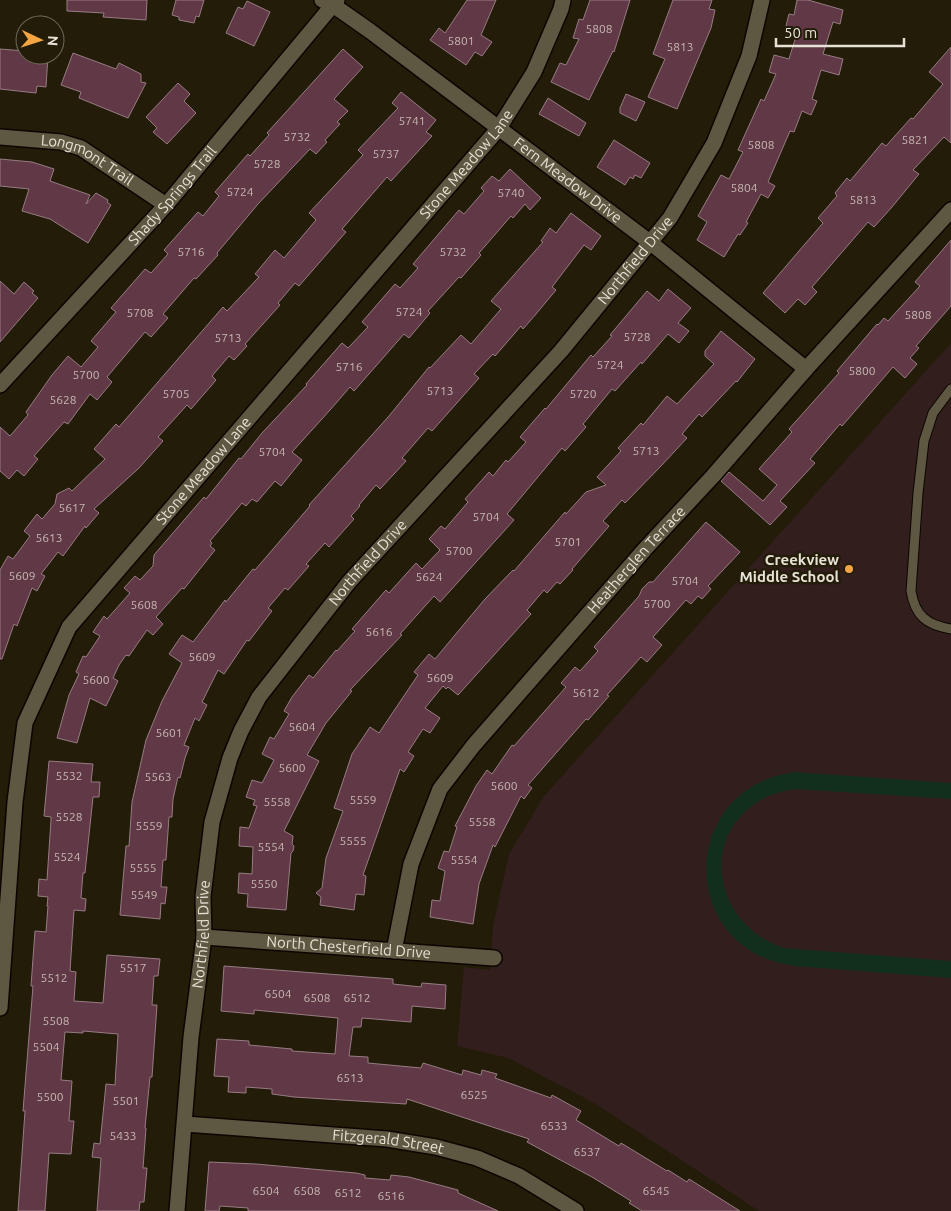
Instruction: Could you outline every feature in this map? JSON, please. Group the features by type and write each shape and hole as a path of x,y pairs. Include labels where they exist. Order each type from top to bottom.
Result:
{"street":[{"name":"Stone Meadow Lane","path":"0,1008 4,910 25,723 69,628 499,128 534,72 563,0"},
{"name":"Northfield Drive","path":"177,1211 192,1037 204,937 203,896 212,822 230,758 241,731 259,697 350,582 561,351 670,218 714,143 749,56 762,0"},
{"name":"Fern Meadow Drive","path":"331,2 651,243 806,369"},
{"name":"Shady Springs Trail","path":"1,381 166,205 331,2"},
{"name":"Longmont Trail","path":"0,137 61,142 81,148 166,205"},
{"name":"Heatherglen Terrace","path":"394,950 411,864 440,789 479,738 645,549 713,476 806,369 951,210"},
{"name":"North Chesterfield Drive","path":"204,937 494,958"},
{"name":"Fitzgerald Street","path":"184,1124 387,1139 436,1147 477,1158 519,1176 576,1211"}],"lane":[{"path":"951,389 933,414 924,441 918,492 911,591 915,607 922,618 936,626 951,629"}],"shaded area":[{"name":"Creekview Middle School","path":"951,343 951,1211 759,1211 594,1103 508,1058 457,1046 464,967 490,970 493,926 509,854 544,796"}],"green space":[{"path":"794,772 951,783 951,799 796,789 777,793 759,801 739,818 727,837 722,859 723,881 730,902 743,921 761,937 784,948 951,961 951,978 795,966 780,963 759,956 746,948 723,924 712,902 707,878 708,854 714,831 726,810 743,793 765,780"}],"building":[{"path":"67,0 147,0 146,20 103,17 104,13 67,11"},
{"path":"176,0 204,0 199,17 196,16 194,23 179,20 179,17 172,15"},
{"path":"467,0 496,0 481,35 492,42 482,56 475,52 466,65 430,40 439,28 445,33"},
{"path":"590,0 630,0 614,52 589,100 551,82 560,63 566,65 579,39 573,38 579,19 583,20"},
{"path":"673,0 712,0 709,9 715,10 711,28 677,109 648,97 665,59 653,54"},
{"path":"797,0 808,0 843,10 840,24 833,22 823,54 843,59 839,75 821,70 812,99 817,101 811,115 802,111 794,132 790,131 768,182 775,186 768,198 761,194 746,222 748,223 740,235 738,234 724,257 697,240 707,222 698,216 721,175 729,179 743,152 738,150 761,99 764,101 776,74 769,72 774,55 789,59 797,33 785,30 789,14 794,15"},
{"path":"247,1 270,12 254,46 226,33 238,7 243,9"},
{"path":"951,47 951,143 944,137 913,170 919,174 892,207 874,227 868,222 812,287 817,292 805,305 798,299 785,313 763,293 823,223 818,218 837,196 835,193 847,178 850,181 882,143 886,146 911,118 913,119 943,84 929,72"},
{"path":"0,49 15,50 15,65 47,65 46,87 37,86 36,93 0,89"},
{"path":"343,49 363,67 334,99 348,111 337,122 340,124 325,140 327,142 316,154 310,149 258,204 217,253 218,255 196,279 194,278 163,314 168,318 151,337 145,332 107,377 112,382 97,400 90,394 68,424 64,422 34,456 38,459 24,476 17,470 9,479 0,471 0,427 10,436 28,415 26,412 68,356 81,367 98,347 91,341 116,312 111,308 145,269 151,273 168,254 164,250 198,212 203,216 219,196 215,192 248,154 250,156 269,135 267,133"},
{"path":"73,53 116,69 119,63 141,74 141,82 146,83 128,118 79,98 81,92 61,85"},
{"path":"178,83 190,94 184,101 196,113 167,144 153,132 157,128 146,117"},
{"path":"401,92 436,120 426,132 432,136 391,181 387,177 342,229 346,232 299,286 295,283 278,303 280,305 245,344 247,346 234,360 229,356 212,376 216,380 191,409 187,405 158,437 163,441 139,468 94,509 99,513 86,528 85,526 63,556 58,552 41,574 45,576 37,591 32,588 17,626 14,624 2,659 0,659 0,570 8,556 13,559 30,536 24,531 37,514 42,519 55,504 57,494 69,488 72,491 105,459 94,449 116,424 119,427 223,307 227,311 259,277 255,274 275,250 284,258 316,220 309,213 363,155 358,150 398,108 392,103"},
{"path":"626,94 645,102 636,121 620,113 620,108"},
{"path":"548,98 586,123 579,136 539,114"},
{"path":"614,140 650,163 641,178 635,175 633,179 630,177 625,185 597,167"},
{"path":"0,159 32,162 54,169 50,181 90,195 86,204 96,193 108,200 107,202 111,205 88,243 50,219 22,211 29,189 0,186"},
{"path":"510,169 541,198 530,210 525,204 513,218 511,216 479,253 481,255 461,278 459,277 428,311 430,313 409,338 404,334 354,391 350,387 292,452 302,460 281,486 275,481 257,502 252,499 246,506 242,503 210,541 212,543 210,546 215,550 184,589 182,588 156,617 163,624 153,635 147,630 129,656 126,655 119,665 113,678 118,681 106,706 90,698 77,743 57,738 69,695 79,674 76,672 83,656 86,657 100,636 93,632 104,616 107,619 130,593 124,588 135,576 140,580 153,566 154,555 204,497 206,499 239,458 241,459 342,343 348,348 368,327 362,322 395,284 400,288 418,268 413,264 459,210 464,214 484,191 481,188 492,176 499,181"},
{"path":"571,213 601,236 591,250 584,245 552,287 556,290 536,314 523,329 521,326 495,356 493,354 474,374 479,378 432,431 428,428 402,458 406,461 380,489 376,485 351,516 354,519 329,547 325,543 306,564 309,566 288,590 285,588 268,608 272,611 249,641 247,640 224,674 218,670 202,702 207,705 199,721 195,718 184,745 189,747 180,778 178,777 173,799 172,817 169,817 166,860 163,860 161,887 167,887 165,904 161,903 160,919 120,915 126,846 129,846 132,802 146,740 162,701 182,663 169,654 182,635 193,642 225,600 226,602 253,569 255,570 309,505 389,416 429,367 461,335 471,344 501,309 491,301 543,242 541,241 550,228 556,233"},
{"path":"951,240 951,306 916,346 919,348 910,358 917,364 905,378 893,367 842,426 840,424 810,459 815,463 780,501 787,507 770,525 721,481 729,472 763,501 777,485 759,469 792,432 789,429 839,373 837,371 877,324 884,318 888,321 920,286 915,282"},
{"path":"0,281 14,294 24,282 34,291 32,293 38,298 0,342"},
{"path":"668,289 691,308 678,323 689,331 679,343 668,334 615,391 612,389 583,424 586,427 565,451 562,448 507,514 514,520 440,602 434,596 400,634 402,635 350,690 352,691 326,723 307,755 319,761 284,831 293,836 292,844 294,846 291,853 286,910 247,907 248,894 238,893 239,873 252,874 253,847 239,846 240,827 249,828 257,806 253,805 255,800 246,797 252,780 262,783 274,760 262,754 270,737 274,739 289,714 284,711 292,697 309,675 313,678 336,650 355,631 352,629 386,590 389,593 416,563 422,569 440,550 429,539 441,526 445,529 468,502 465,499 489,472 493,476 506,460 508,462 526,442 520,437 591,355 593,357 612,336 610,335 647,291 659,301"},
{"path":"721,331 755,359 737,382 702,417 699,414 682,434 687,438 661,466 625,503 622,500 603,521 609,526 573,570 560,584 557,582 547,593 544,590 527,610 531,614 458,695 448,687 446,689 443,686 425,708 440,718 430,733 423,729 408,752 414,756 404,772 400,769 363,875 366,876 364,895 356,894 354,910 320,905 321,897 316,893 322,888 326,858 343,811 334,808 352,754 370,727 379,733 418,675 414,672 429,654 435,659 485,599 514,571 565,512 566,514 586,492 606,485 597,477 621,451 618,448 641,423 643,425 667,396 677,404 714,364 705,356 705,351"},
{"path":"706,522 740,552 708,586 711,589 702,599 698,596 691,604 686,600 653,637 662,645 647,662 641,657 607,695 609,696 588,720 586,719 528,785 532,788 524,799 521,796 495,847 493,845 479,884 473,924 430,917 432,900 440,901 445,871 438,868 444,851 449,852 457,827 455,826 476,786 487,770 492,774 512,745 514,746 566,687 561,683 575,667 580,671 598,651 594,647 639,596 642,589 649,582 653,582"},
{"path":"49,761 93,764 91,782 100,782 99,797 93,797 85,873 83,873 81,898 86,899 85,911 74,910 70,971 76,972 74,1001 103,1003 107,955 160,959 158,976 154,976 152,1005 157,1005 152,1077 150,1077 145,1128 143,1168 147,1168 144,1202 140,1202 139,1211 97,1211 101,1158 92,1157 94,1143 100,1144 106,1084 115,1085 118,1034 83,1031 83,1033 65,1032 61,1080 72,1081 69,1121 74,1121 71,1154 49,1153 45,1211 18,1211 35,931 46,932 48,906 48,897 38,896 39,879 47,880 51,817 44,816"},
{"path":"224,966 393,979 393,984 421,987 422,983 446,985 445,1009 412,1006 411,1022 362,1018 361,1027 353,1027 349,1056 368,1057 368,1063 421,1068 423,1063 462,1075 463,1070 481,1075 482,1070 497,1074 495,1078 551,1098 552,1095 581,1111 576,1120 619,1146 621,1143 687,1182 689,1179 740,1211 642,1211 629,1203 631,1201 592,1177 527,1142 529,1139 407,1099 406,1104 294,1097 272,1094 272,1089 246,1087 246,1093 228,1092 229,1077 214,1076 217,1039 249,1041 249,1045 292,1049 292,1051 335,1054 338,1018 254,1010 254,1014 221,1011"},
{"path":"209,1162 256,1164 356,1173 365,1175 365,1178 390,1180 391,1175 409,1177 458,1190 458,1193 498,1211 248,1211 248,1208 220,1206 219,1211 205,1211"}],"place":[{"name":"Creekview Middle School","path":"849,569"}]}
